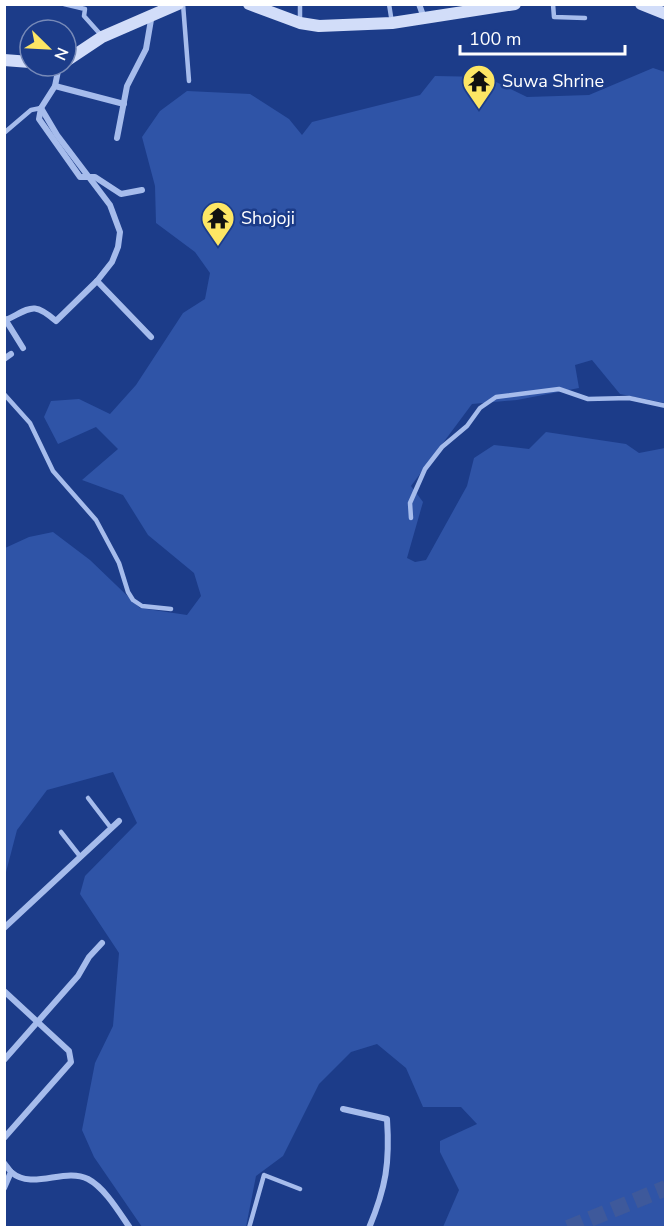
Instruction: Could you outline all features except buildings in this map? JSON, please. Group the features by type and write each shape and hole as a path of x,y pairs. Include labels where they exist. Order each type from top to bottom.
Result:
{"main road":[{"path":"78,53 102,37 157,9 180,4"},
{"path":"249,4 269,8 300,23 319,26 392,22 424,18 459,8 515,4"},
{"path":"641,4 666,14"}],"street":[{"path":"419,4 424,18"},
{"path":"117,138 127,86 146,49 157,9"},
{"path":"57,78 55,86 41,108 39,119 80,177 95,177 121,194 142,190"},
{"path":"55,86 124,104"},
{"path":"23,348 5,320 33,307 41,308 56,321 112,262 118,247 120,232 110,205 88,177"},
{"path":"96,281 151,337"},
{"path":"4,360 11,354"},
{"path":"4,928 79,855 119,821"},
{"path":"4,1060 39,1023 102,943"},
{"path":"4,991 69,1051 71,1062 4,1138"},
{"path":"343,1109 387,1119 390,1157 381,1200 369,1227"},
{"path":"4,1163 11,1172 23,1179 76,1176 88,1179 100,1188 130,1227"},
{"path":"4,1188 11,1172"}],"lane":[{"path":"64,4 85,9 84,16 102,37"},
{"path":"180,4 189,81"},
{"path":"300,4 300,23"},
{"path":"389,4 392,22"},
{"path":"553,4 554,17 585,18"},
{"path":"4,133 31,110 41,108"},
{"path":"411,518 410,503 425,469 442,447 467,426 480,408 496,397 559,389 588,399 629,398 666,406"},
{"path":"4,394 30,423 53,471 96,520 119,562 133,600 151,608 171,609"},
{"path":"88,798 111,828"},
{"path":"62,832 79,855"},
{"path":"249,1227 264,1175 300,1189"}],"shaded area":[{"path":"653,68 665,72 665,403 620,394 592,360 575,365 579,388 517,400 472,404 411,486 423,502 407,558 415,562 426,560 467,486 474,458 494,445 529,449 546,432 626,444 639,453 665,448 665,1227 443,1227 459,1190 440,1152 440,1141 477,1124 461,1107 423,1107 406,1068 377,1044 351,1052 319,1084 283,1156 256,1176 246,1227 142,1227 94,1157 82,1130 95,1063 113,1026 119,953 80,894 85,876 137,823 113,772 47,790 17,830 5,876 5,548 29,537 53,532 90,560 140,608 187,615 201,596 194,573 148,535 123,495 82,480 118,449 96,427 58,444 44,417 51,401 79,399 110,414 136,385 183,313 205,299 210,273 195,252 156,223 155,186 142,137 160,111 187,91 250,94 289,119 302,135 312,122 420,95 435,76 486,77 527,97 589,95"}],"tunnel":[{"path":"568,1228 666,1188"}],"place":[{"name":"Suwa Shrine","path":"479,110"},
{"name":"Shojoji","path":"218,247"}]}
